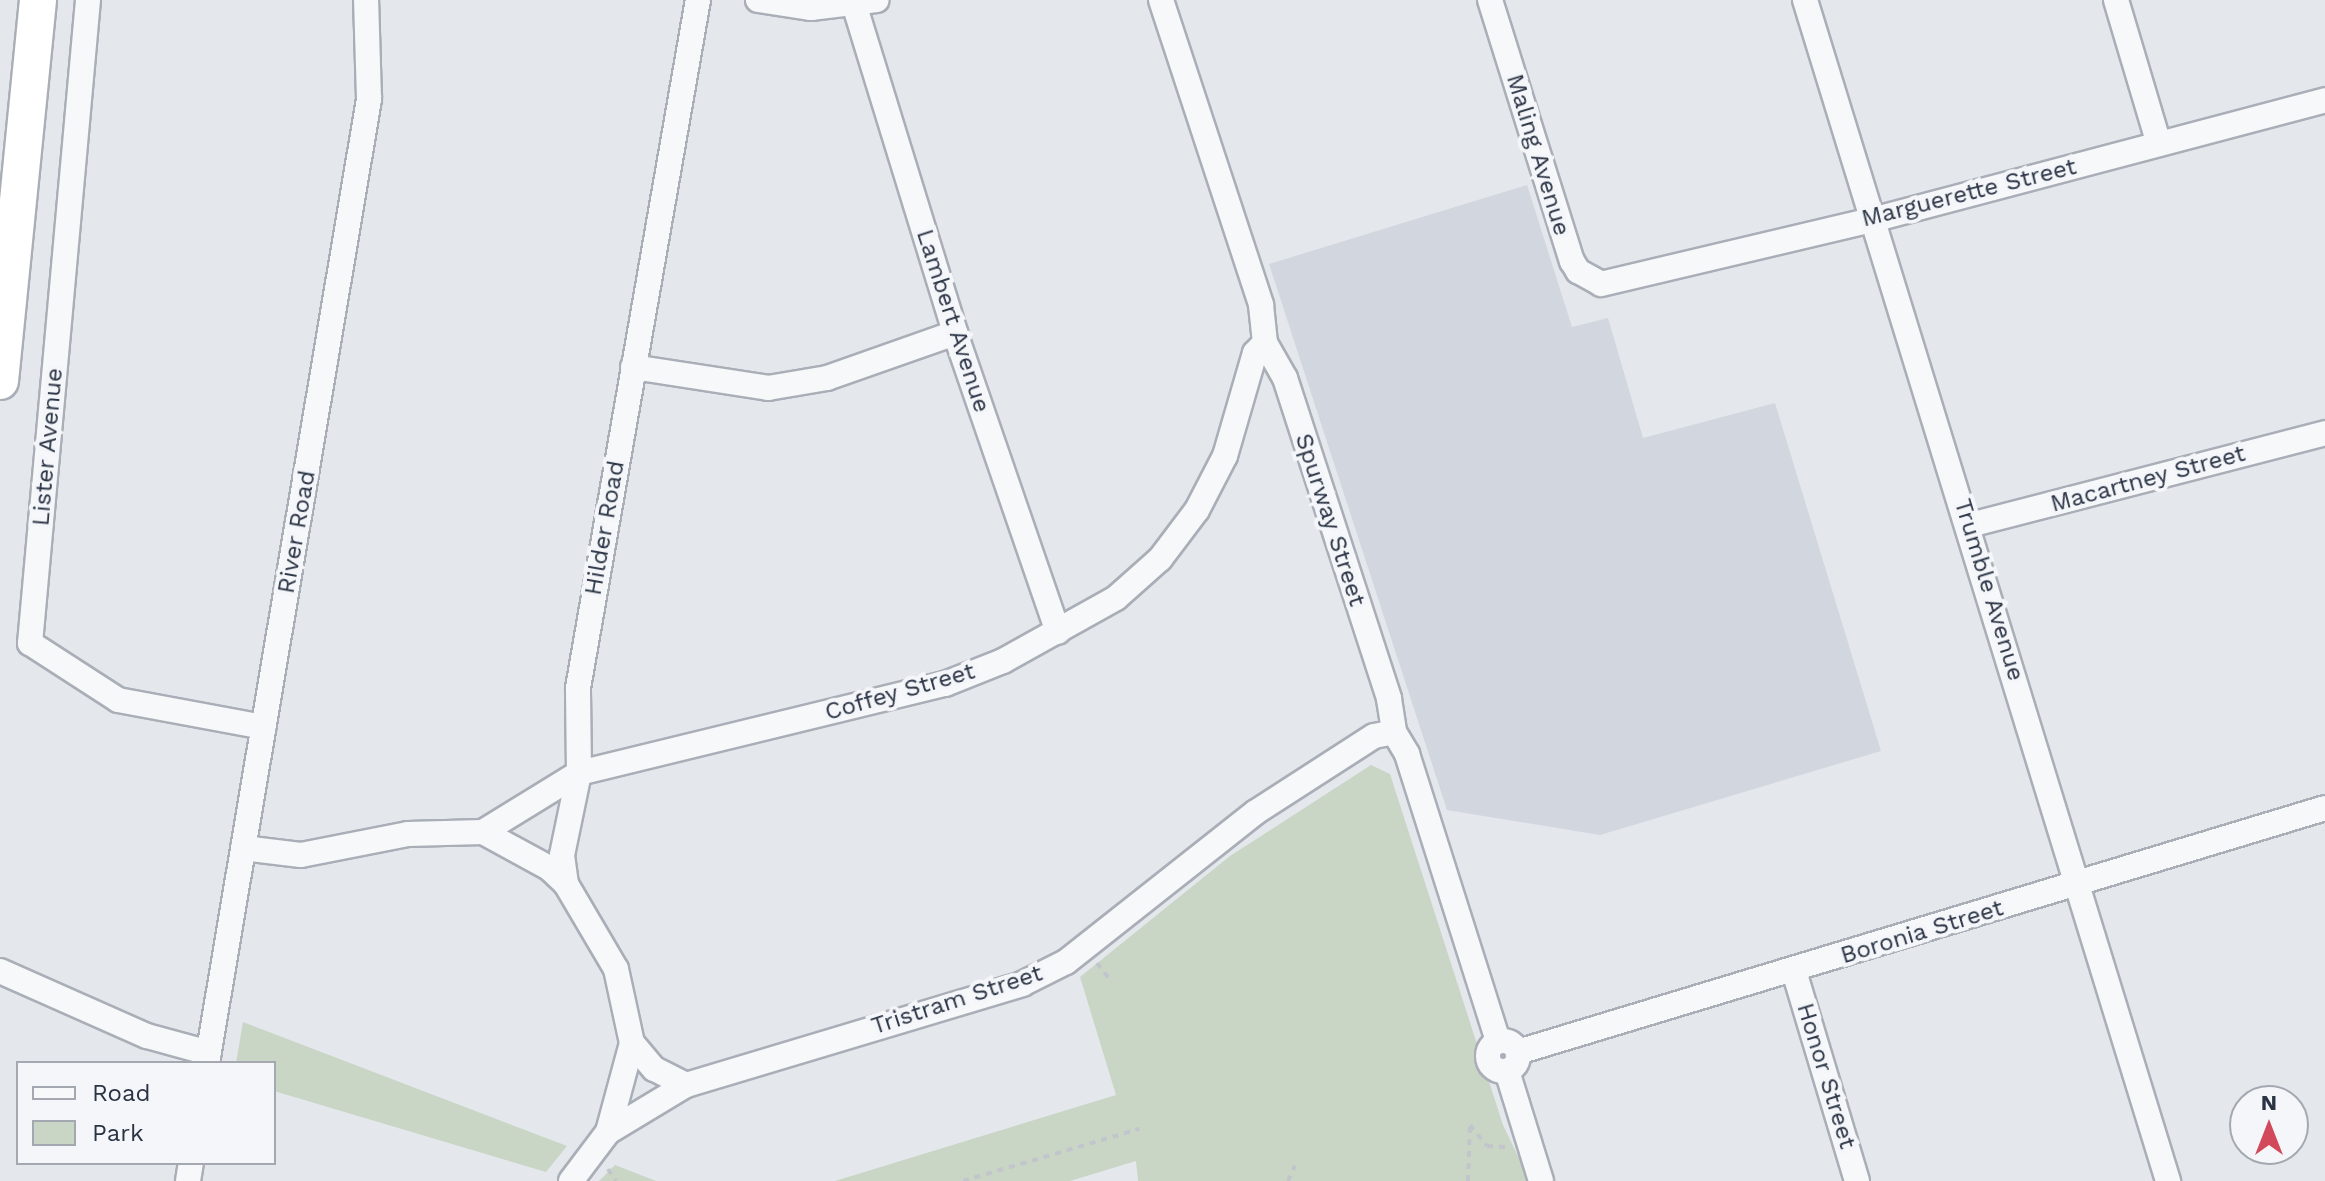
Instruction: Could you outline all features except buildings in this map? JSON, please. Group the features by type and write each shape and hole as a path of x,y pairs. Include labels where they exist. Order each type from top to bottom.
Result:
{"highway":[{"path":"0,381 38,0"}],"street":[{"name":"Lister Avenue","path":"88,0 30,643 118,700 264,727"},
{"name":"River Road","path":"208,1058 369,99 366,0"},
{"name":"Hilder Road","path":"571,1181 608,1132 632,1043 616,969 566,884 564,834 579,773 578,688 698,0"},
{"path":"758,0 811,8 866,3"},
{"name":"Spurway Street","path":"1161,0 1261,305 1265,343 1285,378 1389,699 1394,732 1407,754 1508,1055 1541,1181"},
{"name":"Maling Avenue","path":"1490,0 1572,261 1589,278 1614,285"},
{"name":"Trumble Avenue","path":"1805,0 1970,525 2168,1181"},
{"path":"2116,0 2159,144"},
{"name":"Lambert Avenue","path":"866,3 955,333 1058,632"},
{"name":"Marguerette Street","path":"1614,285 2325,100"},
{"path":"633,367 768,388 827,378 955,333"},
{"name":"Coffey Street","path":"483,832 579,773 945,684 1058,632 1116,598 1149,569 1197,510 1225,456 1255,353 1265,343"},
{"name":"Macartney Street","path":"1970,525 2325,433"},
{"name":"Tristram Street","path":"608,1132 686,1085 1022,984 1066,962 1256,812 1374,736 1394,732"},
{"name":"Boronia Street","path":"1508,1055 2325,808"},
{"path":"243,848 301,855 408,834 483,832 549,868 566,884"},
{"path":"0,971 147,1036 208,1058"},
{"name":"Honor Street","path":"1794,971 1857,1181"},
{"path":"632,1043 654,1069 686,1085"}],"path":[{"path":"1095,961 1112,982"},
{"path":"1468,1181 1470,1125 1487,1146 1531,1148"},
{"path":"963,1181 1139,1129"},
{"path":"1288,1181 1295,1165"}],"shaded area":[{"path":"1527,185 1572,327 1608,318 1643,438 1775,403 1881,751 1600,835 1447,810 1269,264"}],"green space":[{"path":"1371,765 1390,774 1503,1125 1530,1181 1138,1181 1136,1161 1070,1181 835,1181 1116,1095 1080,977 1230,856"},
{"path":"243,1022 567,1146 546,1172 276,1092 276,1061 236,1061"},
{"path":"615,1165 656,1181 599,1181"}]}
